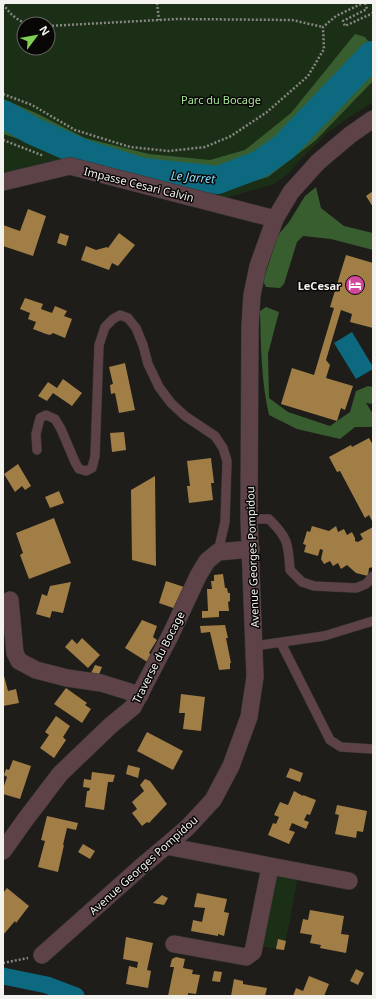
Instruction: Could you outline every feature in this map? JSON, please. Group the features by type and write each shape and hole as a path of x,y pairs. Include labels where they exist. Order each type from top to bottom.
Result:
{"street":[{"name":"Avenue Georges Pompidou","path":"42,955 188,827 213,800 231,766 249,717 255,677 250,520 250,326 252,295 258,266 275,219 291,192 318,162 350,135 373,119"},
{"name":"Impasse Cesari Calvin","path":"3,182 70,166 275,219"},
{"path":"218,552 251,549"},
{"name":"Traverse du Bocage","path":"3,851 60,774 110,726 133,707 171,634 198,576 207,561 218,552"},
{"path":"10,600 15,653 19,661 36,670 140,694"},
{"path":"166,846 349,882"},
{"path":"174,944 246,957 253,952 270,867"}],"lane":[{"path":"37,450 36,434 40,418 46,415 55,419 79,469 86,471 92,468 95,456 99,345 105,327 113,319 120,315 128,318 136,328 141,339 148,364 159,387 171,403 185,416 215,436 223,448 227,461 225,522 218,552"},
{"path":"250,520 269,519 280,530 288,543 290,570 302,582 314,586 356,588 366,584 373,576"},
{"path":"254,646 324,636 373,621"},
{"path":"280,643 330,740 341,747 373,749"}],"path":[{"path":"157,3 158,20"},
{"path":"323,27 336,16 364,3 367,9 342,21 345,26 373,13"},
{"path":"3,4 10,14 16,18"},
{"path":"56,26 158,20 292,20 323,27"},
{"path":"3,94 32,105 75,130 130,147 169,151 205,147 231,136 267,112 308,76 324,49 323,27"},
{"path":"3,140 70,166"},
{"path":"3,963 42,955"}],"green space":[{"name":"Parc du Bocage","path":"3,3 373,3 373,102 326,134 288,174 274,184 222,199 93,164 3,176"},
{"path":"355,34 365,37 373,48 373,81 316,140 268,177 211,193 159,186 96,168 48,148 3,134 3,99 36,113 85,138 149,154 210,160 245,150 291,113"},
{"path":"316,187 321,208 344,226 373,233 373,250 331,239 303,236 297,242 284,284 280,288 266,287 263,281 278,235 289,222 305,196"},
{"path":"266,307 279,312 268,354 269,398 288,412 330,426 350,412 356,391 368,386 373,387 373,404 366,403 373,414 372,427 355,427 340,439 297,429 269,415 263,376 260,311"},
{"path":"275,872 298,877 284,950 260,946"}],"water":[{"path":"352,332 373,367 373,369 356,379 334,343"}],"building":[{"path":"373,191 373,207 366,196"},
{"path":"28,209 46,216 33,256 3,246 3,225 20,231"},
{"path":"60,233 69,236 66,246 57,243"},
{"path":"119,233 135,245 118,266 112,263 109,270 81,260 86,246 96,250 108,248"},
{"path":"346,255 373,263 373,328 350,322 352,314 341,310 326,360 330,365 326,378 353,386 345,410 341,408 337,421 281,404 292,368 314,375 334,308 330,307"},
{"path":"25,298 43,304 41,309 52,313 55,306 67,311 64,316 72,319 65,338 53,333 50,335 33,329 36,322 28,319 30,313 20,309"},
{"path":"125,363 135,410 119,413 115,393 111,394 110,385 113,384 109,367"},
{"path":"63,379 82,393 72,406 53,393 47,401 38,396 48,382 57,388"},
{"path":"124,432 126,450 112,452 110,433"},
{"path":"369,438 373,445 373,523 369,515 365,518 340,471 337,472 329,457 351,445 352,447"},
{"path":"211,458 214,483 211,483 213,500 189,503 187,486 190,486 187,461"},
{"path":"18,464 31,486 25,490 22,486 15,492 4,474"},
{"path":"155,476 156,566 132,560 131,490"},
{"path":"59,491 64,503 50,508 45,497"},
{"path":"54,518 71,563 29,579 20,555 23,553 16,533"},
{"path":"312,526 329,531 336,526 338,532 344,529 347,535 352,532 355,541 358,542 363,539 360,534 373,527 373,567 369,568 368,576 356,573 347,565 341,569 338,563 333,566 330,561 324,564 321,559 323,550 320,549 318,556 304,552 306,545 303,544 307,531 310,532"},
{"path":"223,574 225,588 227,588 228,593 230,593 230,601 228,602 229,611 219,611 219,617 202,618 202,611 208,611 207,589 212,589 211,581 214,581 214,575"},
{"path":"166,581 187,588 179,610 159,603"},
{"path":"71,582 63,613 52,611 50,618 36,614 42,594 47,596 50,586"},
{"path":"142,620 157,626 153,637 157,640 149,653 153,656 149,663 125,648"},
{"path":"225,625 231,663 230,669 219,670 210,632 201,633 200,626"},
{"path":"82,638 100,655 88,668 65,647 72,639 77,644"},
{"path":"95,665 102,667 98,677 90,675"},
{"path":"3,672 8,691 16,689 19,703 3,706"},
{"path":"66,688 87,703 85,705 91,709 82,723 54,704"},
{"path":"181,694 205,697 201,731 183,729 185,713 179,713"},
{"path":"56,716 70,726 63,737 66,740 54,758 40,748 49,735 45,732"},
{"path":"147,732 183,751 173,770 137,751"},
{"path":"13,760 31,766 20,799 3,794 7,777 4,775 6,769 9,770"},
{"path":"128,765 140,768 138,778 126,774"},
{"path":"290,768 303,773 300,782 286,777"},
{"path":"92,772 115,775 113,782 108,782 104,810 85,807 87,791 89,791 90,788 83,787 84,779 91,780"},
{"path":"145,779 150,781 167,804 149,823 147,822 142,826 132,813 137,809 132,802 144,791 140,785"},
{"path":"294,791 303,796 316,800 310,815 307,814 304,820 309,822 306,829 292,823 289,830 295,832 289,844 268,835 273,823 276,824 279,817 274,815 280,802 288,805"},
{"path":"337,805 367,811 363,832 357,831 356,838 335,834 339,815 335,814"},
{"path":"47,816 78,823 76,830 67,828 58,872 38,867 45,841 41,840"},
{"path":"83,844 95,851 90,859 78,852"},
{"path":"7,888 29,906 16,923 15,921 3,935 3,893"},
{"path":"197,893 227,899 224,912 229,913 224,936 191,931 193,920 202,922 205,908 194,907"},
{"path":"162,895 168,898 164,905 153,903"},
{"path":"310,910 344,916 341,934 349,935 346,953 320,948 321,945 310,943 312,935 300,933 303,919 308,920"},
{"path":"126,937 153,943 147,970 151,971 148,988 126,984 129,966 137,968 138,962 123,959"},
{"path":"278,939 286,941 284,950 276,949"},
{"path":"176,957 185,959 183,968 193,970 192,974 200,975 196,994 188,993 188,996 168,996 174,967 170,967 172,959"},
{"path":"356,969 364,973 358,985 350,981"},
{"path":"214,971 222,972 220,982 212,981"},
{"path":"309,976 329,984 324,996 293,996 296,988 303,991"},
{"path":"234,979 243,981 243,984 267,988 265,996 231,996"}],"waterway":[{"name":"Le Jarret","path":"3,114 33,131 83,153 143,172 218,180 260,164 284,147 372,55"},
{"path":"3,976 47,985 76,996"}],"place":[{"name":"LeCesar","path":"355,285"}]}
